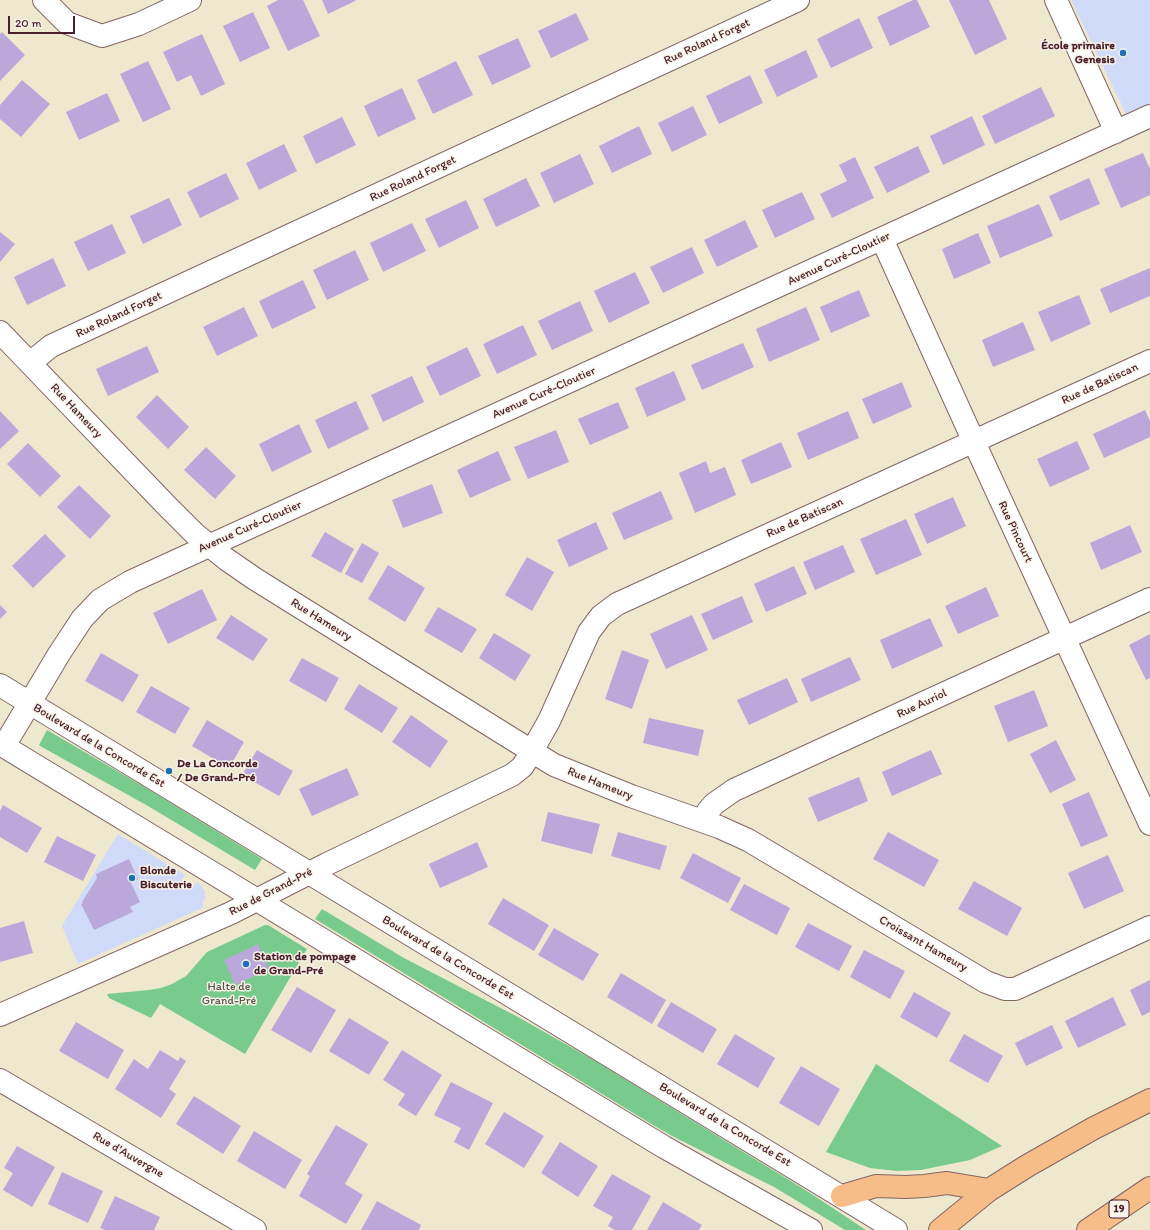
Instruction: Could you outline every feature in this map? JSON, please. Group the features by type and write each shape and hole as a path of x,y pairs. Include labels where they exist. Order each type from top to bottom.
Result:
{"highway":[{"path":"940,1230 989,1190 1046,1154 1150,1100"},
{"path":"842,1196 876,1186 906,1187 947,1183 989,1190"},
{"name":"19","path":"1088,1230 1150,1188"}],"street":[{"path":"44,0 66,23 102,36 139,24 190,0"},
{"name":"Rue Roland Forget","path":"30,363 51,346 798,0"},
{"path":"1056,0 1116,132"},
{"name":"Avenue Curé-Cloutier","path":"2,745 82,619 100,600 114,590 137,578 1150,116"},
{"name":"Rue Pincourt","path":"882,239 1150,824"},
{"name":"Rue Hameury","path":"0,332 186,525 209,546 255,579 532,752 566,771 666,809 703,821"},
{"name":"Rue de Batiscan","path":"532,752 555,709 587,637 595,624 609,609 626,599 1150,361"},
{"name":"Rue Auriol","path":"703,821 708,810 714,804 734,790 1150,599"},
{"name":"Boulevard de la Concorde Est","path":"0,685 896,1230"},
{"path":"2,745 664,1147 811,1230"},
{"name":"Rue de Grand-Pré","path":"0,1015 227,914 512,775 522,767 532,752"},
{"name":"Croissant Hameury","path":"703,821 748,840 980,978 1005,990 1015,989 1150,927"},
{"name":"Rue d'Auvergne","path":"0,1080 255,1230"}],"shaded area":[{"name":"École primaire Genesis","path":"1071,0 1150,0 1150,105 1127,116"},
{"path":"118,834 185,875 181,880 192,889 197,882 200,884 205,892 205,899 202,903 204,907 78,964 62,926"}],"green space":[{"path":"47,730 148,789 262,859 255,870 148,806 40,746 39,745"},
{"path":"322,909 404,958 518,1017 592,1059 807,1191 866,1230 845,1230 774,1187 672,1136 648,1122 315,919"},
{"name":"Halte de Grand-Pré","path":"265,925 268,925 307,949 245,1054 160,1004 151,1018 109,998 107,994 149,990 172,984 186,976 207,952"},
{"path":"876,1064 1002,1146 970,1160 921,1170 897,1171 870,1168 826,1152"}],"building":[{"path":"278,0 303,0 320,36 288,51 267,6"},
{"path":"322,0 357,0 328,14"},
{"path":"913,0 917,0 930,27 890,46 877,17"},
{"path":"949,0 989,0 1007,39 975,55"},
{"path":"253,12 270,48 240,62 223,26"},
{"path":"576,13 589,40 551,58 538,31"},
{"path":"859,18 873,48 831,68 817,39"},
{"path":"2,32 25,55 0,81 0,34"},
{"path":"202,34 225,84 201,96 191,75 177,82 163,52"},
{"path":"518,38 531,67 492,85 478,56"},
{"path":"806,50 818,77 777,97 764,70"},
{"path":"148,61 171,109 143,122 120,74"},
{"path":"456,61 473,95 433,114 417,80"},
{"path":"750,75 763,103 719,124 706,96"},
{"path":"22,80 50,104 21,137 0,119 0,105"},
{"path":"1041,87 1055,116 995,144 982,116"},
{"path":"402,88 416,119 378,137 364,106"},
{"path":"107,93 120,121 79,140 66,112"},
{"path":"693,106 707,135 672,152 658,123"},
{"path":"972,116 985,145 943,165 930,136"},
{"path":"342,117 356,145 316,164 303,136"},
{"path":"639,126 652,154 612,173 599,146"},
{"path":"284,144 297,171 259,190 246,163"},
{"path":"918,146 930,172 887,193 874,167"},
{"path":"1143,153 1150,169 1150,195 1121,208 1104,169"},
{"path":"580,154 594,184 554,203 540,173"},
{"path":"855,157 874,198 832,218 820,194 847,181 839,165"},
{"path":"226,173 239,199 200,218 187,192"},
{"path":"526,178 540,206 496,227 483,199"},
{"path":"1089,178 1100,204 1060,221 1049,196"},
{"path":"802,192 815,219 775,238 762,210"},
{"path":"169,198 182,225 143,244 130,216"},
{"path":"466,200 479,228 439,248 425,219"},
{"path":"1039,204 1053,236 1000,258 987,226"},
{"path":"745,220 758,247 717,267 704,240"},
{"path":"412,223 426,251 383,272 370,243"},
{"path":"112,224 126,253 88,271 74,242"},
{"path":"0,232 15,244 0,262"},
{"path":"978,233 991,263 954,279 942,249"},
{"path":"692,247 704,273 663,293 650,267"},
{"path":"355,250 369,280 327,300 313,270"},
{"path":"53,258 66,286 27,305 14,277"},
{"path":"1150,268 1150,296 1110,313 1100,289"},
{"path":"635,272 650,303 609,323 594,291"},
{"path":"303,280 316,308 272,329 259,301"},
{"path":"859,290 870,316 831,333 820,307"},
{"path":"1079,295 1091,324 1051,342 1038,312"},
{"path":"580,301 593,331 552,350 538,321"},
{"path":"244,307 258,336 217,356 203,327"},
{"path":"806,307 820,340 769,362 756,329"},
{"path":"1023,322 1035,350 993,367 982,340"},
{"path":"523,325 537,355 497,374 483,344"},
{"path":"743,343 754,367 702,390 691,365"},
{"path":"147,346 159,372 108,396 96,369"},
{"path":"467,347 481,376 440,396 426,367"},
{"path":"674,371 686,400 647,417 635,388"},
{"path":"412,376 424,402 383,422 371,395"},
{"path":"902,382 912,407 873,424 862,399"},
{"path":"157,395 189,427 168,449 136,417"},
{"path":"356,401 369,429 328,449 315,420"},
{"path":"618,402 629,428 590,445 578,419"},
{"path":"1145,410 1150,421 1150,437 1104,458 1093,434"},
{"path":"0,411 19,431 0,449"},
{"path":"848,411 859,438 808,460 797,433"},
{"path":"299,424 312,452 272,472 259,444"},
{"path":"556,430 569,462 528,479 514,447"},
{"path":"1077,441 1090,469 1050,487 1037,459"},
{"path":"781,442 792,467 751,484 741,460"},
{"path":"28,443 61,476 40,497 7,464"},
{"path":"206,447 236,476 215,499 184,470"},
{"path":"498,451 511,480 470,498 457,470"},
{"path":"706,461 710,473 725,467 736,495 695,513 679,473"},
{"path":"432,484 443,513 403,528 392,500"},
{"path":"79,485 111,516 90,539 57,507"},
{"path":"661,491 673,519 624,540 612,513"},
{"path":"953,497 966,526 927,544 914,514"},
{"path":"906,519 922,555 876,575 860,539"},
{"path":"596,522 608,549 569,567 557,540"},
{"path":"1130,525 1142,552 1101,570 1090,543"},
{"path":"325,532 354,549 341,573 311,556"},
{"path":"45,534 66,556 33,588 12,566"},
{"path":"362,543 379,553 362,583 345,574"},
{"path":"843,545 855,572 815,590 803,562"},
{"path":"527,557 554,572 532,611 505,595"},
{"path":"388,565 425,588 405,622 368,599"},
{"path":"794,566 807,594 766,612 754,584"},
{"path":"986,587 999,616 958,634 945,606"},
{"path":"202,589 217,620 168,644 153,613"},
{"path":"742,596 753,622 713,640 701,614"},
{"path":"0,605 7,612 0,619"},
{"path":"438,607 477,629 462,653 424,631"},
{"path":"231,615 268,639 253,661 216,638"},
{"path":"692,615 708,650 666,669 650,634"},
{"path":"930,618 943,646 892,669 880,640"},
{"path":"494,633 531,655 515,681 479,658"},
{"path":"1150,634 1150,678 1146,680 1129,645"},
{"path":"622,650 649,660 632,709 605,699"},
{"path":"101,653 139,675 123,702 85,681"},
{"path":"850,657 861,680 811,702 801,679"},
{"path":"302,658 339,678 326,702 289,681"},
{"path":"787,678 798,702 749,725 737,700"},
{"path":"359,684 398,708 382,733 344,709"},
{"path":"151,686 190,708 175,734 136,712"},
{"path":"1034,690 1048,726 1008,742 994,706"},
{"path":"411,715 448,741 430,768 392,742"},
{"path":"649,718 704,730 698,756 643,743"},
{"path":"207,720 244,742 229,768 192,746"},
{"path":"1056,740 1076,780 1050,793 1030,754"},
{"path":"257,750 293,771 279,796 242,775"},
{"path":"931,750 942,774 892,796 882,772"},
{"path":"347,768 359,795 312,816 299,789"},
{"path":"859,777 868,801 818,822 808,798"},
{"path":"1089,792 1108,836 1081,847 1062,804"},
{"path":"3,805 42,828 27,853 0,837 0,811"},
{"path":"548,812 600,824 592,854 541,841"},
{"path":"618,832 667,846 660,870 611,856"},
{"path":"888,832 939,860 924,887 873,859"},
{"path":"57,836 96,855 83,881 44,862"},
{"path":"477,842 488,867 440,888 429,864"},
{"path":"693,853 741,878 728,903 680,878"},
{"path":"1108,855 1124,891 1084,909 1068,873"},
{"path":"129,859 138,879 131,883 140,902 130,907 133,912 94,930 81,904 97,878 96,874"},
{"path":"974,881 1022,908 1007,936 958,909"},
{"path":"744,884 790,908 777,935 730,910"},
{"path":"503,898 549,925 534,951 488,924"},
{"path":"24,921 33,953 0,962 0,928"},
{"path":"808,923 852,946 839,971 795,947"},
{"path":"554,928 599,954 583,981 538,955"},
{"name":"Station de pompage de Grand-Pré","path":"258,944 269,969 235,985 224,960"},
{"path":"864,950 905,971 890,999 850,977"},
{"path":"621,973 666,1000 652,1024 607,997"},
{"path":"1150,980 1150,1012 1142,1016 1130,990"},
{"path":"297,987 336,1010 311,1053 271,1030"},
{"path":"914,992 951,1013 937,1038 900,1017"},
{"path":"1113,997 1126,1025 1078,1048 1065,1021"},
{"path":"671,1002 717,1029 703,1053 657,1026"},
{"path":"349,1018 389,1042 369,1075 329,1051"},
{"path":"76,1022 124,1050 108,1079 59,1051"},
{"path":"1052,1025 1063,1048 1026,1066 1015,1043"},
{"path":"735,1034 775,1058 758,1088 717,1064"},
{"path":"964,1034 1003,1056 988,1083 949,1061"},
{"path":"160,1050 178,1061 180,1057 186,1061 169,1089 176,1094 161,1118 115,1089 134,1059 148,1069"},
{"path":"402,1050 442,1075 416,1116 398,1105 405,1094 383,1080"},
{"path":"801,1066 840,1089 819,1126 779,1103"},
{"path":"451,1082 493,1103 469,1150 454,1142 461,1128 434,1115"},
{"path":"194,1096 241,1126 223,1154 176,1124"},
{"path":"504,1112 544,1136 524,1168 485,1144"},
{"path":"336,1125 368,1144 345,1184 363,1195 346,1224 299,1196 310,1176 307,1174"},
{"path":"254,1131 302,1160 285,1189 237,1161"},
{"path":"560,1142 598,1166 578,1197 541,1173"},
{"path":"17,1146 55,1167 32,1207 3,1190 13,1173 4,1168"},
{"path":"62,1172 103,1191 88,1223 48,1204"},
{"path":"612,1174 651,1196 632,1230 615,1230 608,1226 613,1217 593,1206"},
{"path":"115,1196 160,1217 154,1230 105,1230 100,1228"},
{"path":"377,1201 421,1225 419,1230 361,1230"},
{"path":"663,1202 702,1225 699,1230 647,1230"}],"place":[{"name":"École primaire Genesis","path":"1123,53"},
{"name":"De La Concorde / De Grand-Pré","path":"169,771"},
{"name":"Blonde Biscuterie","path":"132,878"},
{"name":"Station de pompage de Grand-Pré","path":"246,964"}]}
